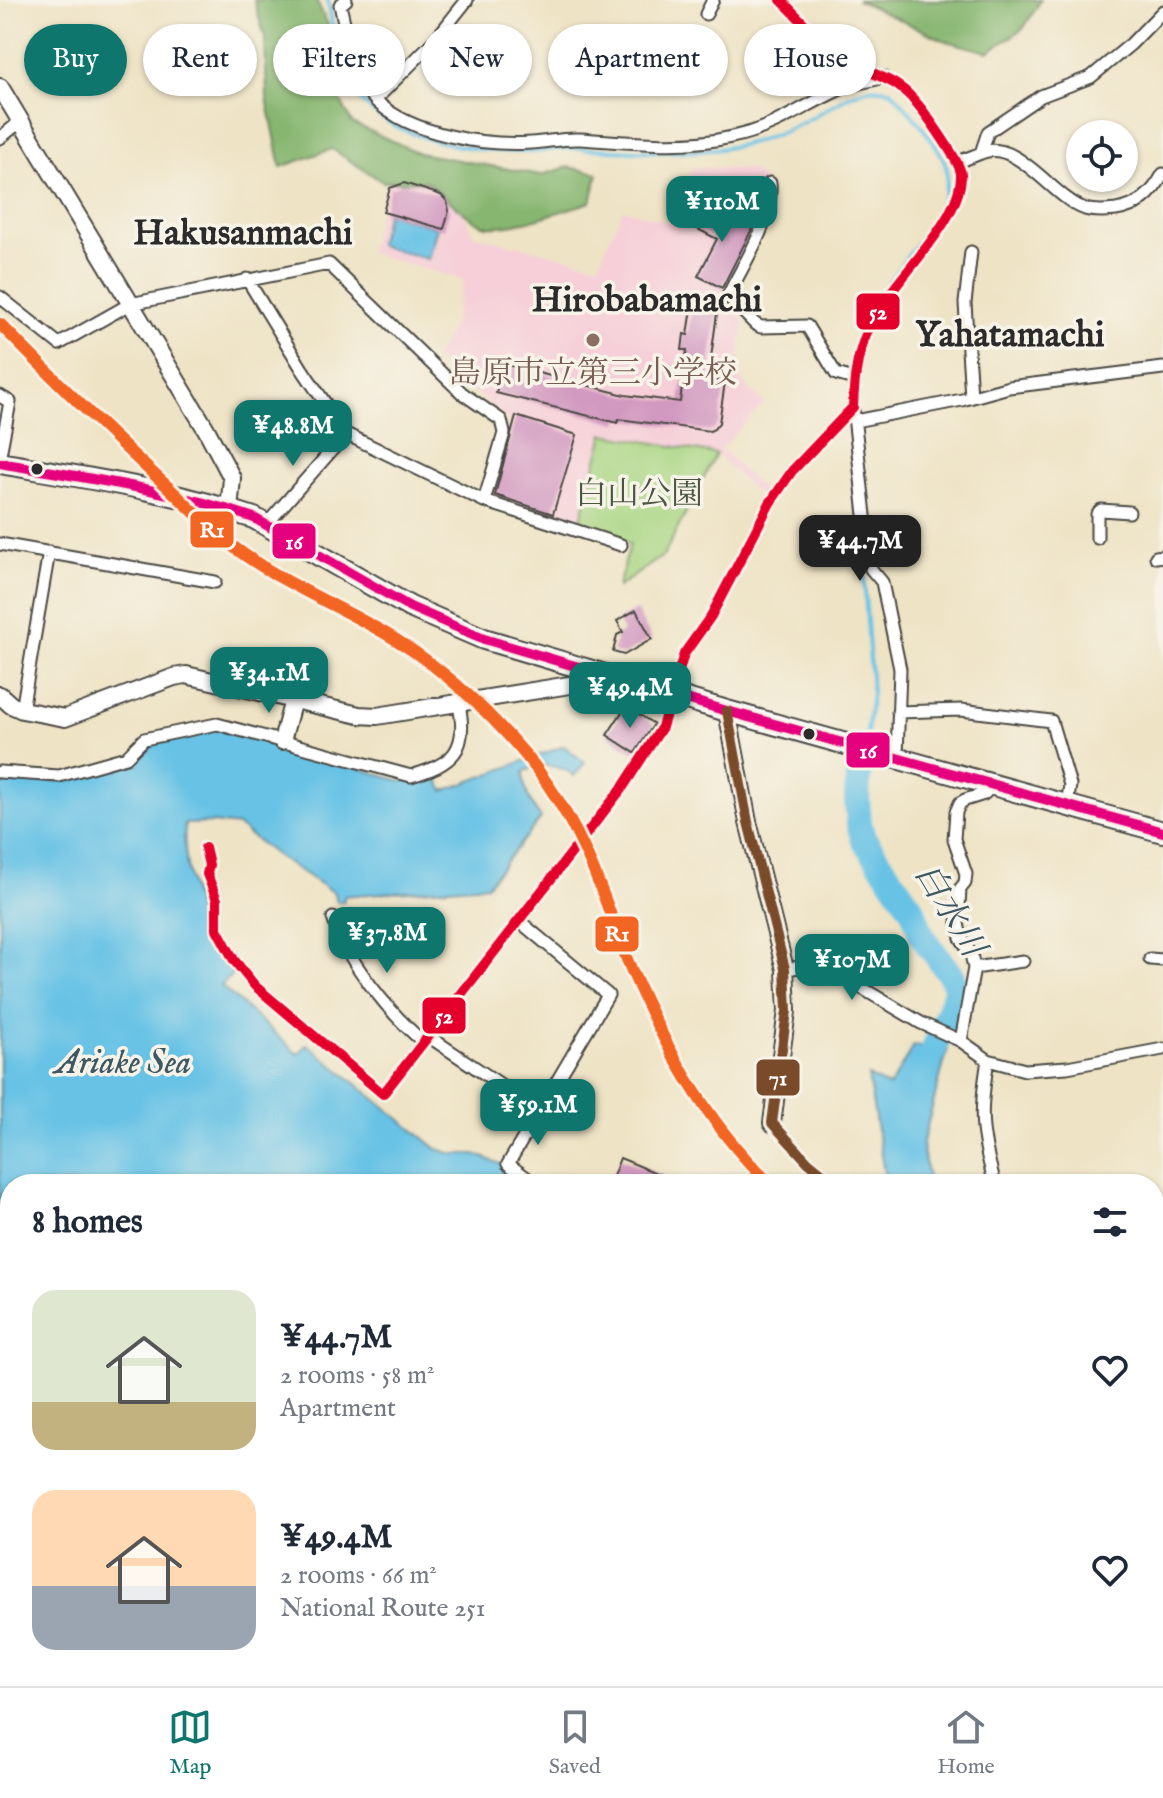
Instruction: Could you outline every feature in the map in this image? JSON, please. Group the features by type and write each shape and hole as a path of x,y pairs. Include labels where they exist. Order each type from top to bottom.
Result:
{"highway":[{"path":"0,463 184,497 229,510 266,525 410,607 484,639 727,711 1163,832"}],"street":[{"path":"346,0 340,5 357,72 375,100 412,125 474,139 506,143 580,139 638,145 708,141 760,130 849,86 884,77"},
{"path":"375,100 436,39 467,0"},
{"path":"706,14 713,0"},
{"path":"781,0 836,54 903,88 958,162 961,173 946,220 875,315 866,334 854,379 851,413 871,569 882,582 900,669 897,756"},
{"path":"981,153 988,132 1041,96 1091,77 1131,44 1163,11"},
{"path":"0,87 206,429 232,478 229,510"},
{"path":"0,138 21,121"},
{"path":"958,162 991,149 1002,150 1066,198 1086,209 1105,212 1144,200 1163,174"},
{"path":"770,183 771,196 766,217 728,296 761,327 807,326 836,374 854,379"},
{"path":"971,252 965,303 971,397"},
{"path":"0,297 59,344 130,304 329,264 462,393 501,420 504,433 484,501"},
{"path":"247,279 346,434 484,501 621,545"},
{"path":"205,848 209,865 207,874 217,900 217,929 234,960 255,986 383,1094 623,787 662,727 684,654 711,616 776,492 792,471 851,413 971,397 1009,387 1163,368"},
{"path":"0,396 10,402 0,455"},
{"path":"266,525 346,434"},
{"path":"1097,538 1097,514 1101,510 1129,512"},
{"path":"0,544 215,582"},
{"path":"49,552 8,705 65,718 186,675 359,715 377,716 459,705 615,677"},
{"path":"282,741 293,700"},
{"path":"0,772 59,776 126,757 144,739 217,724 411,776 437,768 447,762 455,751 463,730 459,705"},
{"path":"898,712 961,710 1051,721 1070,785 1067,806"},
{"path":"727,711 748,822 785,969 787,1011 772,1123 824,1174"},
{"path":"958,1040 974,968 958,923 960,889 965,883 966,874 954,839 956,812 960,803 984,794 994,784"},
{"path":"333,918 347,950 399,1020 540,1111"},
{"path":"518,920 608,995 508,1164 522,1174"},
{"path":"974,968 1023,961"},
{"path":"785,969 821,964 988,1060 1025,1070 1067,1067 1163,1049"},
{"path":"988,1060 980,1106 982,1139 992,1174"}],"shaded area":[{"name":"島原市立第三小学校","path":"692,167 751,170 764,180 767,189 762,215 724,299 744,322 738,361 741,381 764,403 721,449 765,492 761,497 716,454 604,435 579,526 489,496 510,421 435,358 454,322 464,280 369,253 388,179 430,178 457,198 473,235 598,265 623,209 672,223"}],"green space":[{"path":"254,0 316,0 328,24 273,24 273,96 338,96 352,123 419,153 541,175 568,167 598,173 591,202 525,222 487,226 464,213 426,181 383,182 332,149 281,167 267,98 265,38"},
{"path":"857,0 1041,0 1023,29 988,52 946,41"},
{"name":"白山公園","path":"604,434 716,454 664,555 618,587 630,544 579,526"}],"water":[{"path":"387,213 437,227 428,259 378,245"},
{"name":"Ariake Sea","path":"221,726 401,781 436,776 444,791 564,746 585,763 574,776 550,766 524,772 528,796 541,818 487,885 344,896 344,901 337,902 334,893 238,826 185,824 187,864 196,907 210,942 233,974 221,986 298,1054 307,1044 437,1149 453,1154 475,1154 505,1166 501,1174 0,1174 0,780 66,781 132,764 146,744"},
{"path":"936,1036 947,1040 945,1047 948,1048 922,1145 927,1174 884,1174 868,1076 889,1087 914,1045 927,1049 930,1038 935,1039"}],"building":[{"path":"404,183 441,195 447,201 449,211 444,229 383,212 390,188"},
{"path":"696,208 724,223 730,211 755,223 722,288 698,276 717,239 688,224"},
{"path":"693,302 718,306 708,380 725,382 719,423 710,431 619,419 618,423 496,393 503,364 625,395 680,402 687,350 682,350 684,334 688,335"},
{"path":"516,416 577,435 553,514 495,495"},
{"path":"636,610 652,639 624,655 613,652 617,635 623,632 617,621"},
{"path":"626,706 654,724 635,753 607,735"},
{"path":"620,1158 659,1174 614,1174"}],"waterway":[{"name":"白水川","path":"328,0 342,65 352,88 374,113 414,134 484,150 528,152 570,148 687,152 734,147 779,133 860,91 873,88 891,90 932,140 947,171 946,187 933,220 881,295"},
{"name":"白水川","path":"859,509 872,692 867,733"},
{"name":"白水川","path":"859,762 857,800 863,838 913,910 922,936 952,977 957,989 930,1060"}],"transit line":[{"name":"52","path":"205,848 209,865 207,874 217,900 217,929 234,960 255,986 383,1094 623,787 662,727 684,654 711,616 770,503 792,471 853,407 858,362 873,319 939,230 958,192 959,167 912,98 890,81 839,56 781,0"},
{"name":"R1","path":"0,324 226,541 289,582 377,628 416,653 465,692 510,737 547,784 577,835 626,957 654,1019 686,1078 725,1134 760,1174"},
{"name":"16","path":"0,463 160,492 223,508 254,518 410,607 484,639 727,711 1163,832"},
{"name":"71","path":"727,711 748,822 785,969 787,1011 772,1123 823,1174"}],"place":[{"name":"島原市立第三小学校","path":"593,340"}],"district":[{"name":"Hakusanmachi","path":"243,231"},
{"name":"Hirobabamachi","path":"647,298"},
{"name":"Yahatamachi","path":"1010,333"}]}
